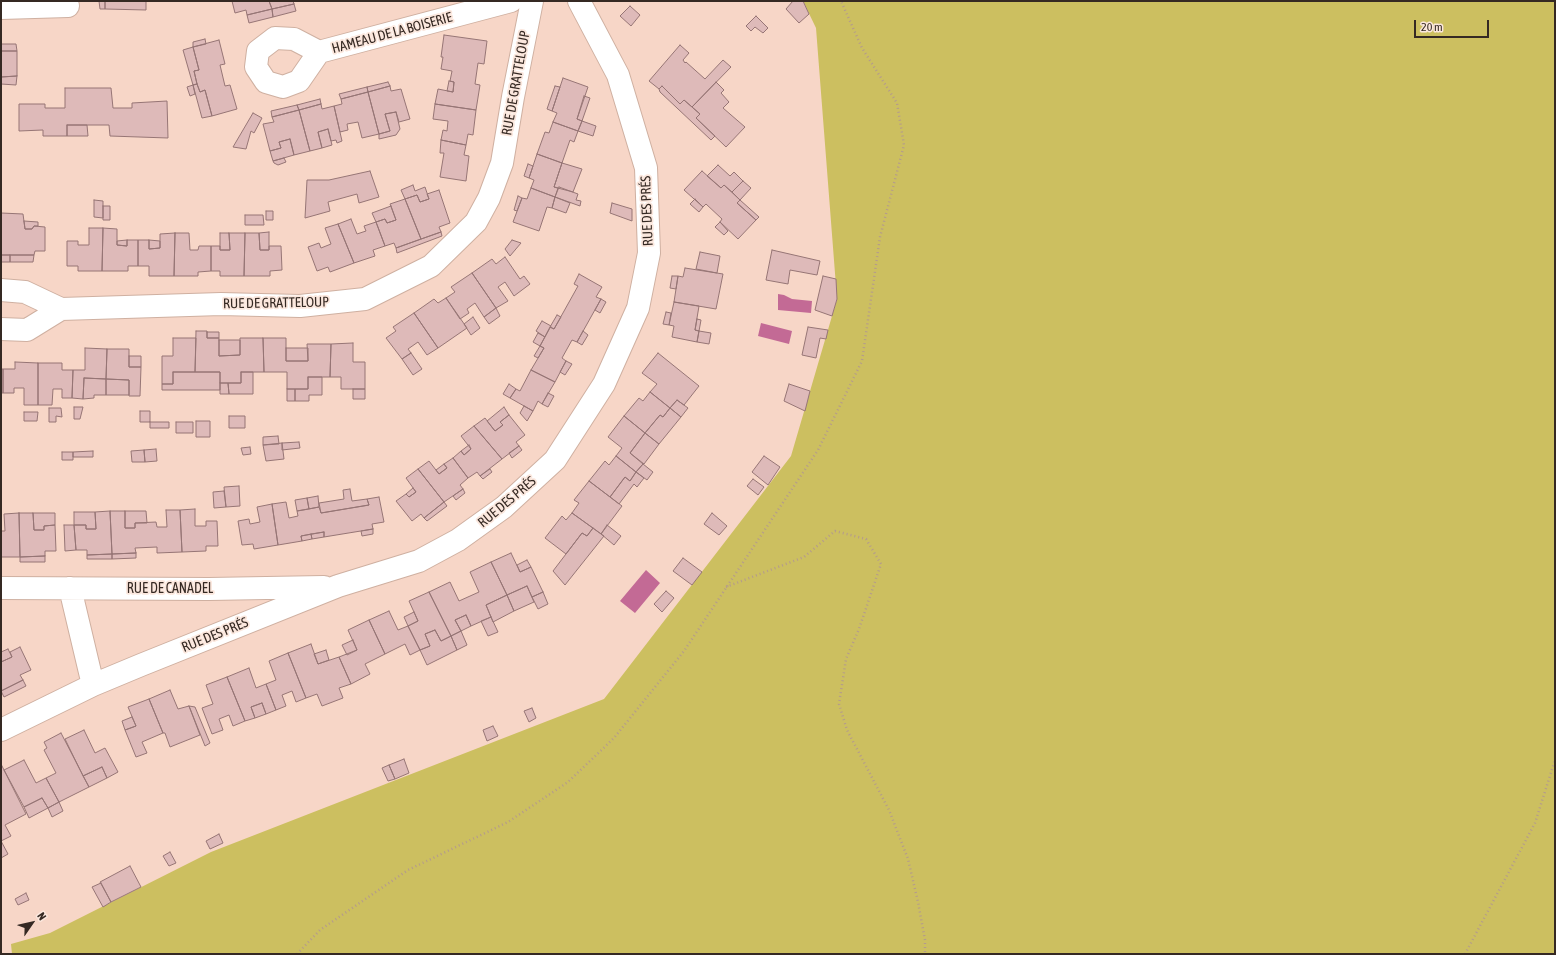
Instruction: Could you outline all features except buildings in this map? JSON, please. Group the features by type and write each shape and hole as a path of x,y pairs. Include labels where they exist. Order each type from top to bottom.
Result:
{"street":[{"name":"HAMEAU DE LA BOISERIE","path":"319,52 512,1"},
{"name":"RUE DE GRATTELOUP","path":"1,290 25,292 61,309 220,304 300,306 365,300 432,266 476,222 488,198 502,163 513,97 532,1"},
{"name":"RUE DES PRÉS","path":"1,730 93,685 140,665 338,586 419,561 458,540 504,507 555,460 604,384 638,308 649,253 646,168 618,75 579,1"},
{"path":"1,8 68,6"},
{"name":"RUE DE GRATTELOUP","path":"1,329 27,330 61,309"},
{"name":"RUE DE CANADEL","path":"1,588 208,589 338,586"},
{"path":"70,588 93,685"}],"path":[{"path":"297,954 320,930 408,870 508,822 568,782 614,738 684,651 818,450 862,360 880,237 904,145 897,103 862,48 841,1"},
{"path":"726,587 804,557 835,531 866,539 881,564 859,629 846,659 839,704 847,730 889,810 908,859 925,940 925,954"},
{"path":"1465,954 1535,823 1555,760"}],"shaded area":[{"path":"803,1 1555,1 1555,954 12,954 11,944 50,933 211,852 604,699 791,456 837,299 816,28"},
{"path":"778,294 792,299 812,301 811,313 778,310"},
{"path":"761,323 792,331 789,344 758,336"},
{"path":"646,570 660,583 635,613 620,601"}]}
